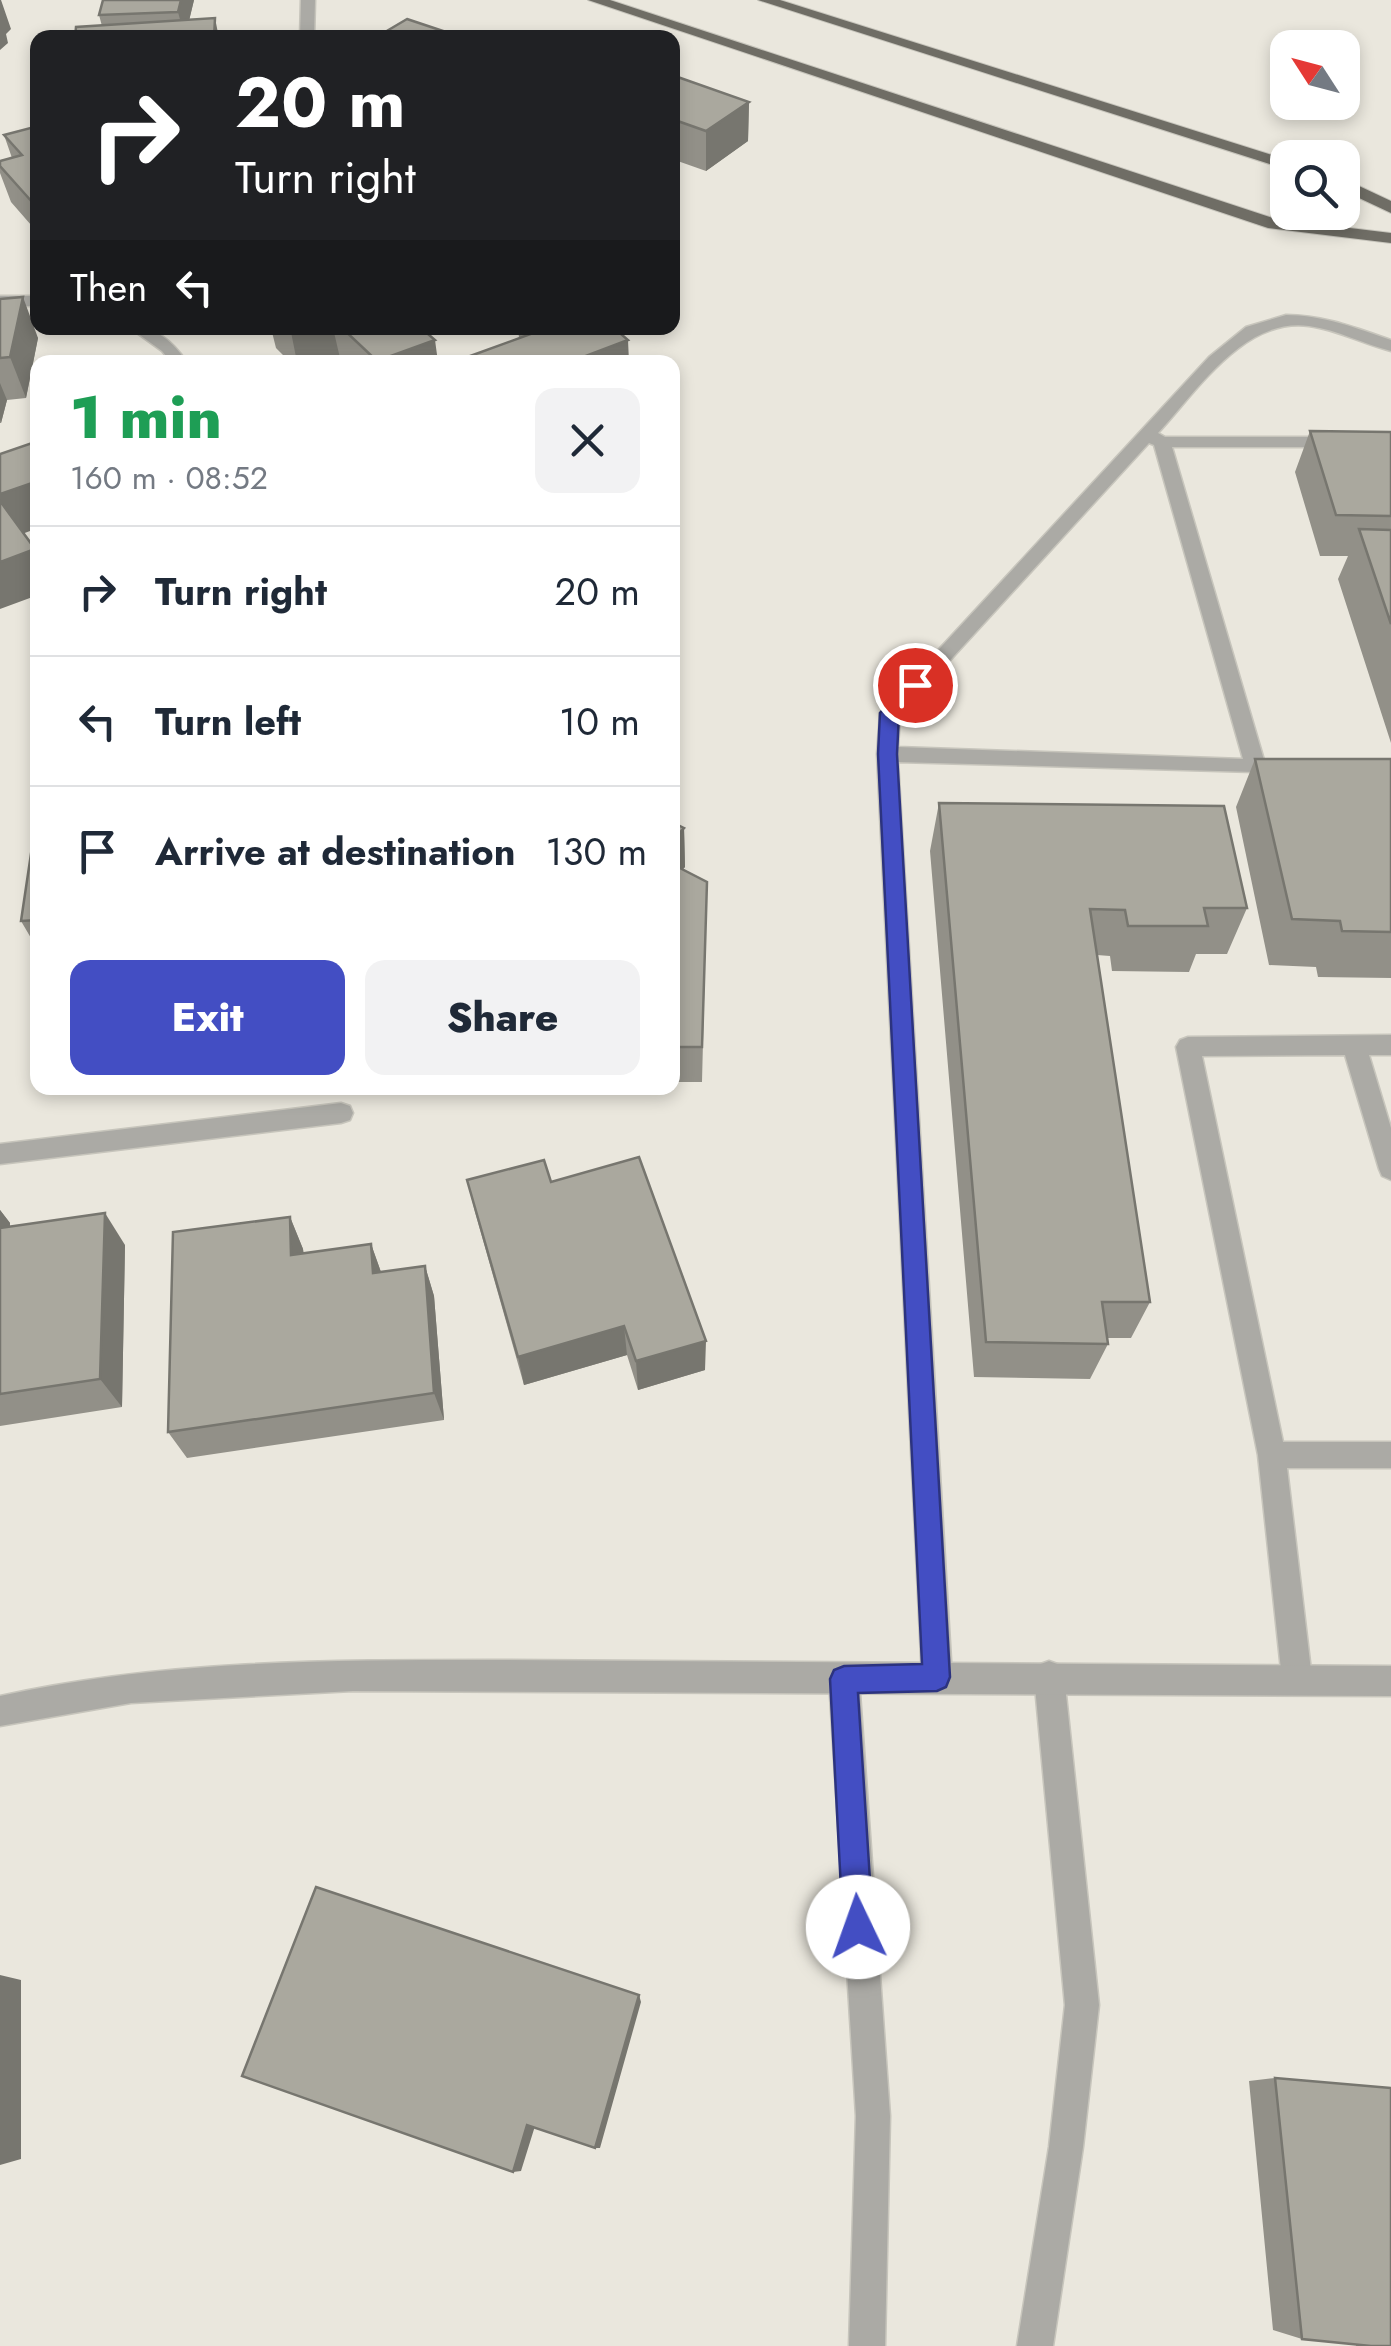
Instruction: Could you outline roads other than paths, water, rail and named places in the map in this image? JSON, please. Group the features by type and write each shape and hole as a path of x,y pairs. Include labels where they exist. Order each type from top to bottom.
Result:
{"highway":[{"path":"595,0 1274,224 1391,238"},
{"path":"765,0 1270,159"},
{"path":"1360,192 1391,208"}],"street":[{"path":"307,30 308,0"},
{"path":"0,301 30,301"},
{"path":"937,1677 887,754 890,713 1154,438 1215,360 1254,329 1280,320 1310,320 1391,346"},
{"path":"149,335 174,355"},
{"path":"1154,438 1391,442"},
{"path":"1154,438 1256,766"},
{"path":"887,754 1312,768"},
{"path":"1297,1679 1272,1455 1188,1047 1391,1045"},
{"path":"1354,1046 1391,1169"},
{"path":"0,1154 342,1112"},
{"path":"1272,1455 1391,1454"},
{"path":"0,1712 42,1700 200,1679 530,1673 844,1679 1049,1676 1391,1681"},
{"path":"1035,2346 1066,2148 1082,2006 1049,1676"},
{"path":"844,1679 873,2116 866,2346"}]}
